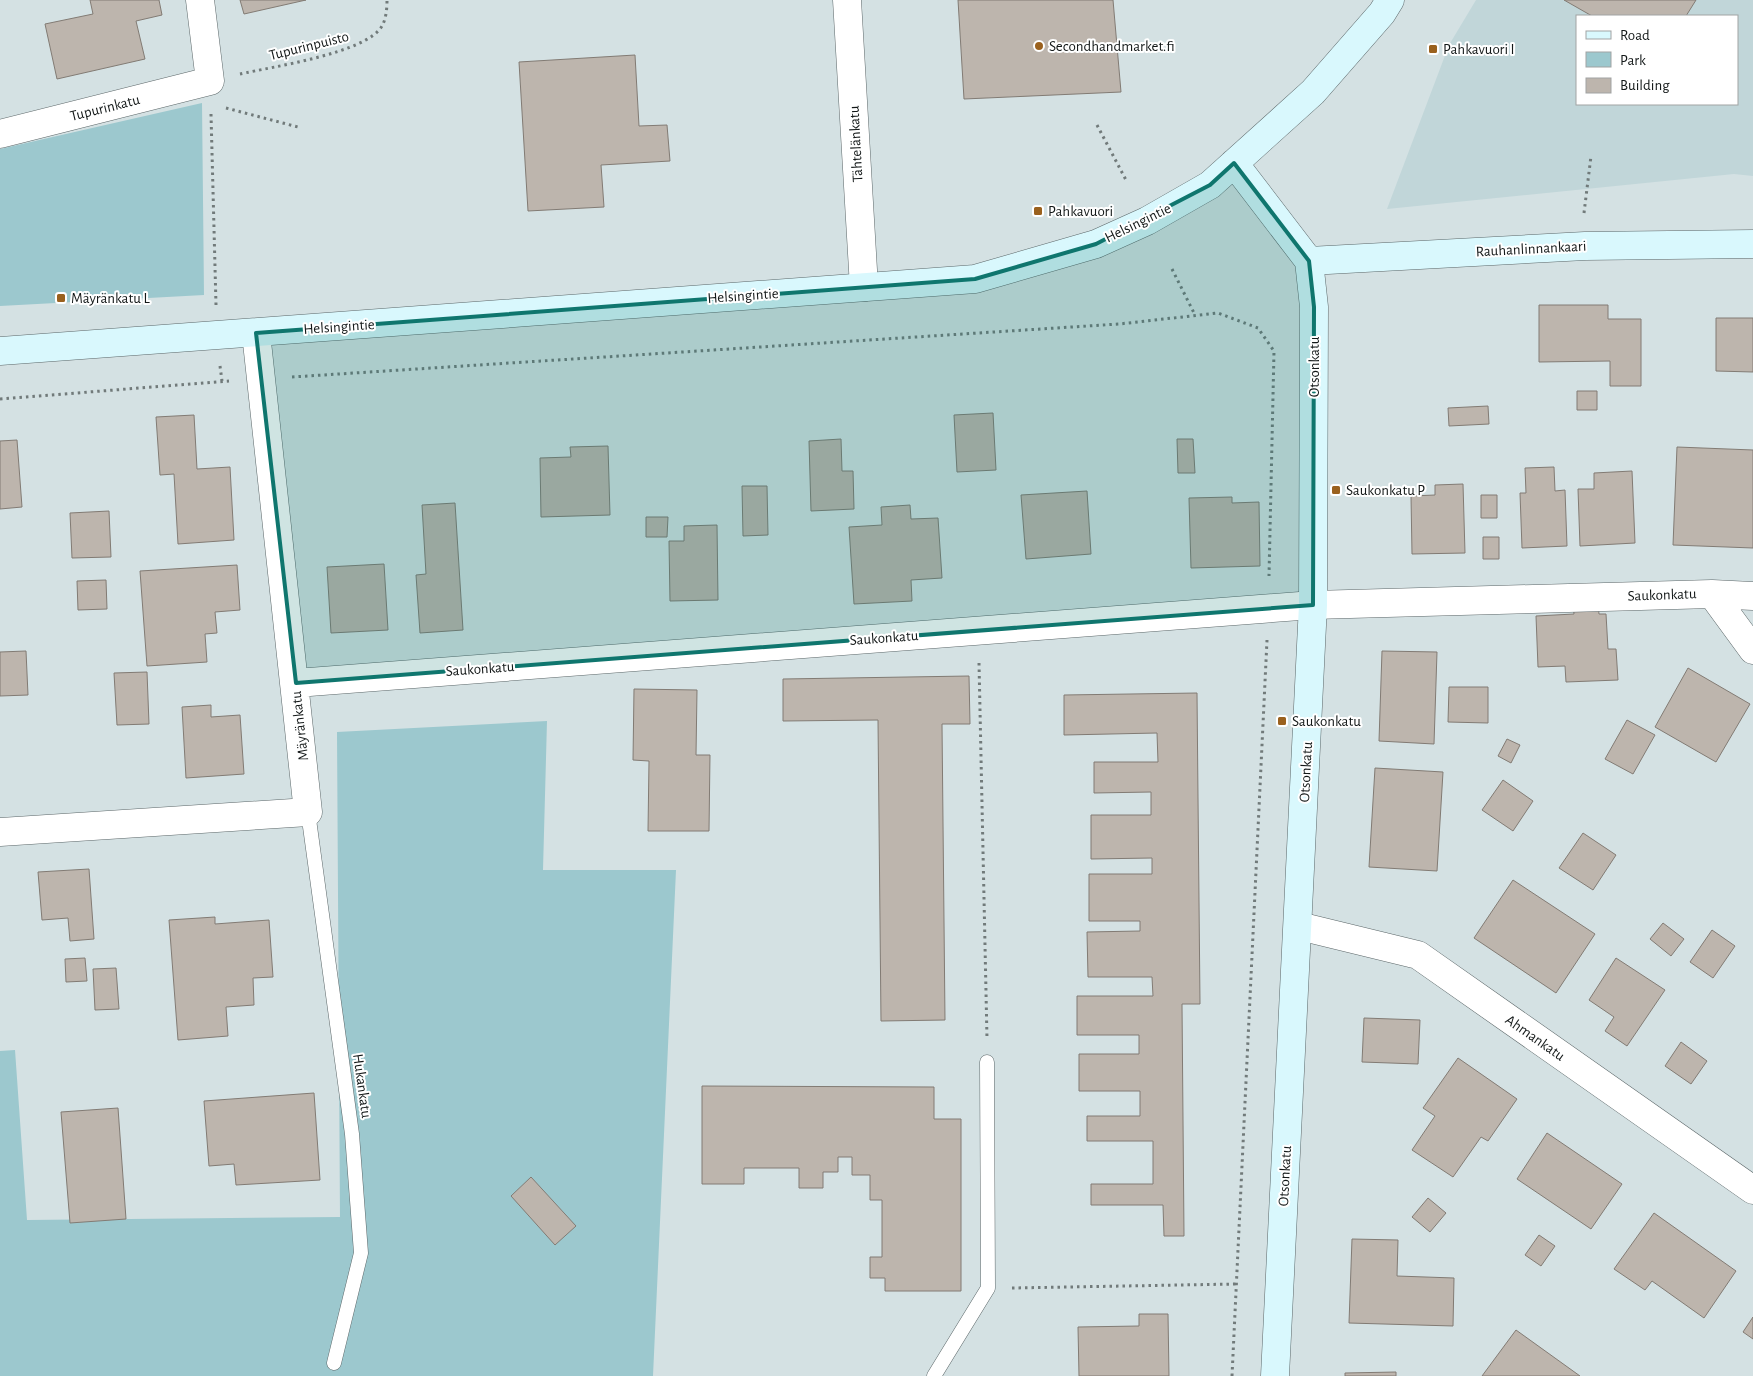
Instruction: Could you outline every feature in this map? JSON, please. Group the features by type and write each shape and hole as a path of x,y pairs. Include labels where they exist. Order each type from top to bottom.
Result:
{"street":[{"path":"200,0 210,92"},
{"name":"Tähtelänkatu","path":"847,0 864,287"},
{"name":"Helsingintie","path":"0,351 975,279 1096,244 1147,221 1210,185 1313,92 1382,13 1390,0"},
{"name":"Tupurinkatu","path":"0,134 210,92"},
{"path":"1234,163 1309,261"},
{"name":"Rauhanlinnankaari","path":"1309,261 1585,246 1753,244"},
{"name":"Otsonkatu","path":"1274,1376 1299,926 1313,605 1314,317 1309,261"},
{"name":"Mäyränkatu","path":"256,333 296,683 308,812"},
{"name":"Saukonkatu","path":"1712,594 1753,650"},
{"name":"Saukonkatu","path":"296,683 1268,610 1313,605 1712,594 1753,596"},
{"path":"0,832 308,812"},
{"name":"Ahmankatu","path":"1299,926 1418,956 1753,1190"}],"lane":[{"name":"Hukankatu","path":"308,812 352,1134 361,1253 334,1363"},
{"path":"934,1376 988,1288 987,1062"}],"path":[{"name":"Tupurinpuisto","path":"210,92 351,49 369,39 382,27 387,11 387,0"},
{"path":"222,381 218,336 210,92 298,127"},
{"path":"1097,125 1126,180"},
{"path":"1584,213 1591,156"},
{"path":"1172,270 1195,315"},
{"path":"0,399 222,381 1119,324 1218,313 1258,328 1274,351 1268,610 1232,1376"},
{"path":"978,631 987,1062"},
{"path":"988,1288 1236,1284"}],"highlighted area":[{"path":"1234,163 1309,261 1314,307 1313,605 296,683 256,333 975,279 1096,244 1210,185"}],"shaded area":[{"path":"1476,0 1753,0 1753,176 1734,174 1387,209 1449,45"}],"green space":[{"path":"202,103 204,295 0,306 0,149"},
{"path":"547,721 543,870 676,870 653,1376 0,1376 0,1051 15,1050 27,1220 340,1217 337,732"}],"building":[{"path":"90,0 159,0 162,15 136,21 145,59 57,79 45,24 93,14"},
{"path":"240,0 306,0 244,14"},
{"name":"Secondhandmarket.fi","path":"958,0 1113,0 1121,92 964,99"},
{"path":"1564,0 1696,0 1687,15 1590,15"},
{"path":"635,55 639,126 667,125 670,161 601,165 604,207 528,211 519,62"},
{"path":"1539,305 1608,305 1608,319 1641,319 1641,386 1610,386 1610,361 1539,362"},
{"path":"1716,318 1753,318 1753,372 1716,371"},
{"path":"1577,391 1597,391 1597,410 1577,410"},
{"path":"1488,406 1489,424 1449,426 1448,408"},
{"path":"993,413 996,470 957,472 954,415"},
{"path":"194,415 197,469 230,467 234,540 178,544 174,474 160,475 156,417"},
{"path":"841,439 842,471 853,471 854,509 811,511 809,441"},
{"path":"1177,439 1193,439 1195,473 1178,473"},
{"path":"17,440 22,507 0,509 0,441"},
{"path":"608,446 610,515 541,517 540,458 571,457 570,447"},
{"path":"1677,447 1753,450 1753,548 1673,545"},
{"path":"1554,467 1555,491 1565,490 1567,546 1522,548 1520,493 1526,493 1525,468"},
{"path":"1632,471 1635,543 1580,546 1578,489 1594,489 1594,473"},
{"path":"1463,484 1465,553 1412,554 1411,496 1435,495 1435,485"},
{"path":"742,486 767,486 768,535 743,536"},
{"path":"1087,491 1091,554 1026,559 1021,495"},
{"path":"1481,495 1497,495 1497,518 1481,518"},
{"path":"1232,497 1232,503 1259,502 1260,566 1191,568 1189,498"},
{"path":"455,503 463,630 420,633 416,575 426,574 422,505"},
{"path":"910,505 911,519 938,518 942,578 911,580 912,601 854,604 849,527 882,525 881,507"},
{"path":"109,511 111,557 72,558 70,513"},
{"path":"646,517 668,517 667,537 646,537"},
{"path":"717,525 718,600 670,601 669,541 684,541 684,526"},
{"path":"1483,537 1499,537 1499,559 1483,559"},
{"path":"384,564 388,630 331,633 327,567"},
{"path":"237,565 240,610 215,612 217,633 205,634 207,662 147,666 140,571"},
{"path":"106,580 107,609 78,610 77,581"},
{"path":"1573,604 1598,604 1599,614 1606,614 1608,649 1616,649 1618,680 1566,682 1565,666 1538,667 1536,616 1574,614"},
{"path":"26,651 28,695 0,696 0,652"},
{"path":"1382,651 1437,652 1434,744 1379,741"},
{"path":"1688,668 1750,704 1716,762 1655,727"},
{"path":"147,672 149,724 117,725 114,673"},
{"path":"969,676 970,724 942,724 945,1020 881,1021 878,720 783,721 783,679"},
{"path":"1449,687 1488,687 1488,723 1448,722"},
{"path":"634,689 697,690 696,755 710,755 709,831 648,831 649,761 633,760"},
{"path":"1197,693 1200,1004 1182,1004 1184,1236 1164,1236 1163,1205 1091,1205 1091,1184 1153,1184 1153,1141 1087,1141 1087,1116 1140,1116 1140,1091 1079,1091 1079,1054 1139,1054 1139,1035 1077,1035 1077,996 1153,996 1152,977 1088,977 1087,932 1140,931 1140,921 1089,921 1089,874 1152,874 1152,858 1091,859 1091,815 1151,815 1151,792 1094,793 1094,762 1158,762 1157,733 1064,735 1064,695"},
{"path":"211,705 211,717 240,715 244,774 186,778 182,707"},
{"path":"1627,720 1655,735 1633,774 1605,759"},
{"path":"1507,739 1520,745 1511,763 1498,756"},
{"path":"1375,768 1443,772 1437,871 1369,867"},
{"path":"1503,780 1533,801 1513,831 1482,810"},
{"path":"1583,833 1616,855 1593,890 1559,868"},
{"path":"89,869 94,939 70,941 68,918 42,920 38,872"},
{"path":"1513,880 1595,934 1556,993 1474,938"},
{"path":"215,917 215,924 269,920 273,977 253,978 254,1005 226,1007 228,1036 178,1040 169,920"},
{"path":"1663,923 1684,939 1671,956 1650,939"},
{"path":"1712,930 1735,946 1713,978 1690,962"},
{"path":"85,958 87,981 66,982 65,959"},
{"path":"1616,958 1665,990 1627,1046 1605,1031 1614,1017 1589,1000"},
{"path":"116,968 119,1009 95,1010 93,969"},
{"path":"1364,1018 1420,1020 1418,1064 1362,1062"},
{"path":"1681,1042 1707,1061 1691,1084 1665,1066"},
{"path":"1458,1058 1517,1099 1488,1141 1481,1137 1453,1177 1412,1150 1435,1116 1423,1108"},
{"path":"702,1086 934,1087 934,1119 961,1119 961,1291 885,1291 885,1278 870,1278 870,1257 882,1257 882,1200 870,1200 870,1175 852,1175 852,1157 838,1157 838,1172 823,1172 823,1188 799,1188 799,1168 744,1168 744,1184 702,1184"},
{"path":"314,1093 320,1180 236,1185 234,1164 209,1166 204,1101"},
{"path":"118,1108 126,1219 70,1223 61,1112"},
{"path":"1547,1133 1622,1184 1591,1229 1517,1179"},
{"path":"531,1177 576,1226 555,1245 511,1196"},
{"path":"1428,1198 1446,1213 1430,1232 1412,1217"},
{"path":"1654,1213 1736,1271 1704,1318 1652,1281 1645,1290 1614,1269"},
{"path":"1539,1235 1555,1246 1541,1266 1525,1255"},
{"path":"1352,1239 1398,1240 1397,1276 1454,1278 1453,1326 1349,1323"},
{"path":"1139,1314 1168,1314 1169,1376 1079,1376 1078,1327 1139,1326"},
{"path":"1753,1317 1753,1339 1743,1332"},
{"path":"1516,1330 1580,1376 1482,1376"},
{"path":"1396,1372 1396,1376 1345,1376 1345,1373"}],"place":[{"name":"Secondhandmarket.fi","path":"1039,46"},
{"name":"Pahkavuori I","path":"1433,49"},
{"name":"Pahkavuori","path":"1038,211"},
{"name":"Mäyränkatu L","path":"61,298"},
{"name":"Saukonkatu P","path":"1336,490"},
{"name":"Saukonkatu","path":"1282,721"}]}
